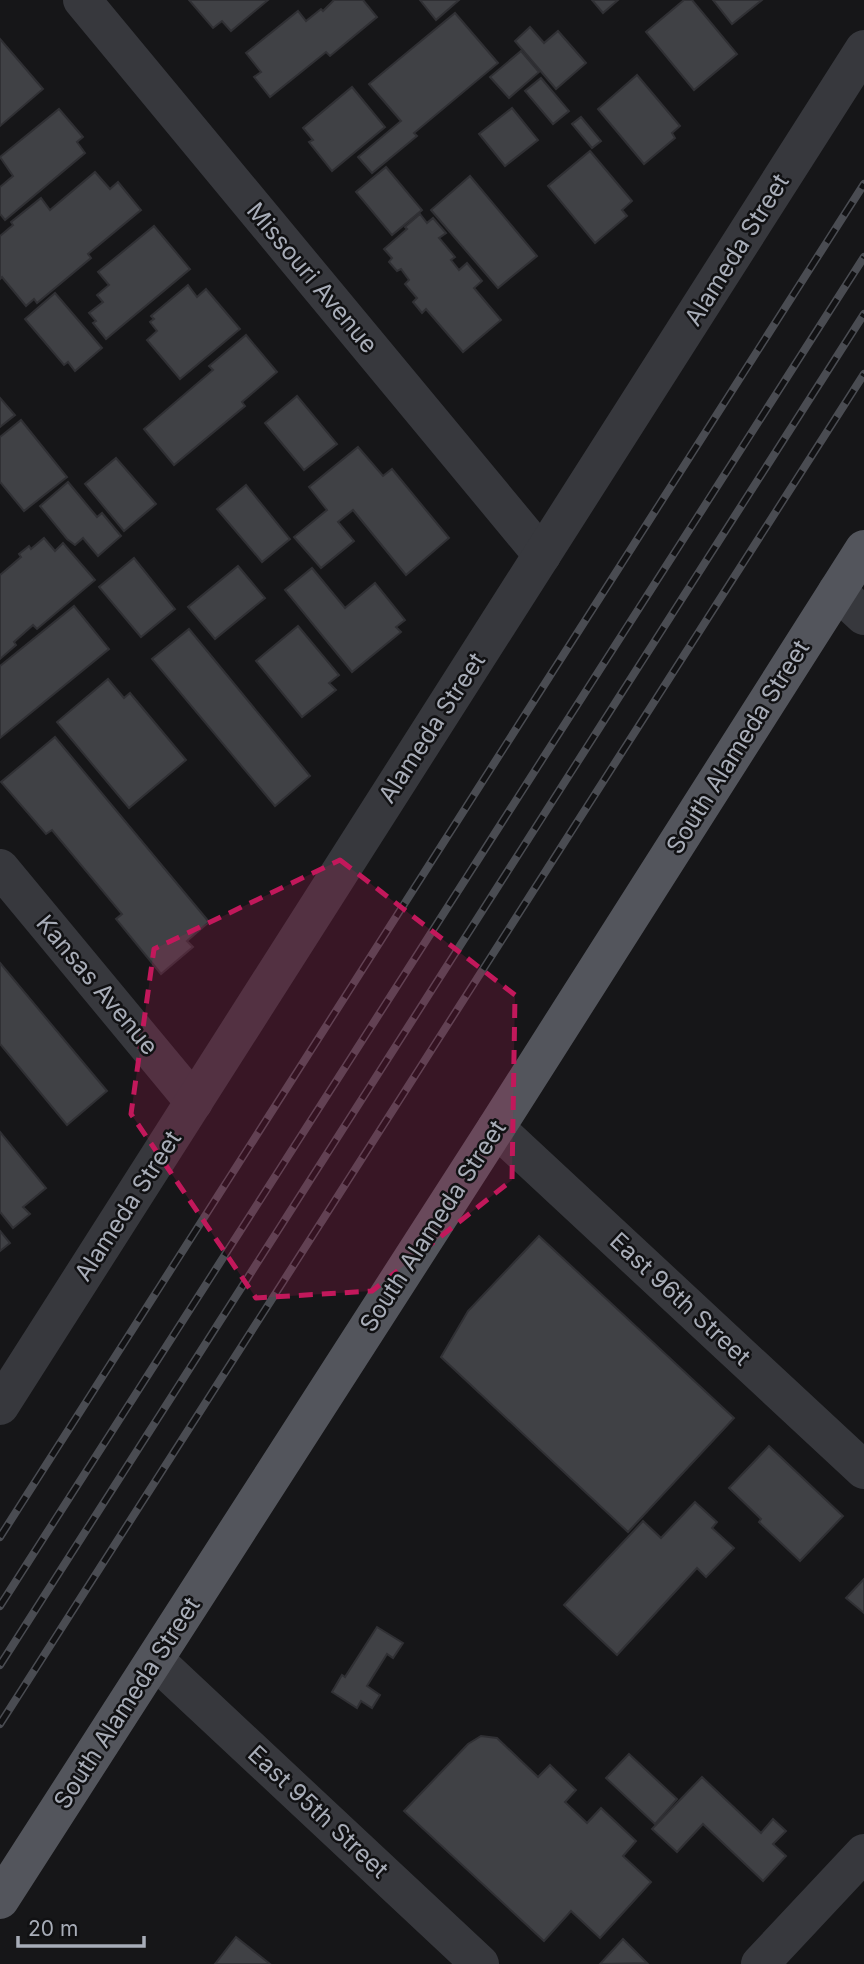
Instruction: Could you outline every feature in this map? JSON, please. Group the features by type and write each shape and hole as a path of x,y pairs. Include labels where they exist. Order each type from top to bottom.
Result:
{"main road":[{"name":"South Alameda Street","path":"0,1900 864,549"}],"street":[{"name":"Missouri Avenue","path":"82,0 542,555"},
{"name":"Alameda Street","path":"0,1406 864,50"},
{"path":"836,591 864,616"},
{"name":"Kansas Avenue","path":"0,868 194,1102"},
{"name":"East 96th Street","path":"496,1128 864,1470"},
{"name":"East 95th Street","path":"155,1660 481,1964"},
{"path":"760,1964 864,1853"}],"highlighted area":[{"path":"340,860 515,995 512,1180 372,1291 256,1298 131,1114 154,949"}],"building":[{"path":"189,0 268,0 231,31 222,21 213,28"},
{"path":"334,0 363,0 377,17 330,56 326,52 270,97 254,77 261,72 246,53 298,11 306,21 321,9 323,11"},
{"path":"420,0 459,0 436,20"},
{"path":"592,0 618,0 603,13"},
{"path":"684,0 692,0 737,54 694,90 646,32"},
{"path":"713,0 762,0 732,24"},
{"path":"455,13 498,63 414,133 417,136 372,173 358,157 401,121 369,84"},
{"path":"530,27 544,43 558,31 586,63 556,89 515,41"},
{"path":"0,39 43,89 0,126"},
{"path":"521,51 539,72 509,98 490,77"},
{"path":"637,75 680,126 672,133 675,138 644,164 598,109"},
{"path":"541,78 569,111 553,124 525,91"},
{"path":"352,87 385,127 332,171 309,142 313,140 303,128"},
{"path":"512,108 538,140 505,166 479,134"},
{"path":"59,109 83,137 77,142 85,153 5,220 0,214 0,187 13,176 0,157"},
{"path":"581,117 601,141 592,148 572,124"},
{"path":"590,151 632,201 622,210 627,216 595,243 548,186"},
{"path":"386,167 422,210 392,235 356,192"},
{"path":"95,172 110,189 118,182 141,210 88,254 91,258 37,303 34,299 26,306 2,277 0,279 0,236 13,225 11,222 41,198 50,210"},
{"path":"470,176 537,256 498,288 431,210"},
{"path":"420,214 427,223 433,218 446,233 439,238 455,257 451,260 459,270 467,263 482,281 474,288 501,320 463,352 426,309 422,313 413,302 417,298 405,284 409,280 401,269 397,271 389,262 392,258 384,249"},
{"path":"154,226 190,269 106,339 93,323 96,321 89,313 103,302 97,295 109,285 98,272"},
{"path":"188,285 197,297 206,289 240,329 180,379 147,340 157,331 150,322 154,319 151,316"},
{"path":"55,293 102,348 75,371 68,362 64,365 25,319"},
{"path":"246,335 277,372 242,402 245,406 174,465 144,429 213,370 209,366"},
{"path":"297,396 337,444 304,470 265,423"},
{"path":"0,398 15,415 0,427"},
{"path":"21,420 67,477 24,511 0,482 0,437"},
{"path":"358,447 383,476 392,469 449,538 406,575 353,510 338,522 354,541 321,568 294,537 327,510 309,487"},
{"path":"116,458 156,504 124,531 85,484"},
{"path":"68,482 97,517 102,513 121,536 98,556 83,538 75,545 67,539 40,506"},
{"path":"246,485 290,539 262,562 217,509"},
{"path":"44,538 55,551 63,543 95,580 37,629 33,625 0,659 0,575 21,557 19,554 29,546 31,549"},
{"path":"134,558 175,609 141,637 99,587"},
{"path":"238,566 265,598 215,639 188,607"},
{"path":"312,568 345,608 375,583 405,620 396,627 401,632 352,672 285,590"},
{"path":"74,606 109,649 0,738 0,666"},
{"path":"298,626 339,675 329,683 336,690 302,717 256,661"},
{"path":"189,629 310,776 275,806 152,659"},
{"path":"108,679 124,698 130,693 186,760 129,808 57,722"},
{"path":"55,737 209,922 187,941 193,947 161,974 116,919 122,914 52,830 46,834 1,782"},
{"path":"0,963 107,1091 67,1125 0,1044"},
{"path":"0,1132 46,1188 23,1207 30,1214 13,1228 0,1212"},
{"path":"0,1231 10,1243 0,1251"},
{"path":"539,1236 734,1418 628,1532 441,1357 468,1311"},
{"path":"769,1446 843,1516 800,1561 759,1522 761,1519 729,1488"},
{"path":"695,1502 717,1522 712,1528 734,1548 706,1577 697,1568 617,1655 564,1605 643,1521 661,1538"},
{"path":"864,1579 864,1613 846,1598"},
{"path":"377,1627 403,1643 393,1658 387,1654 367,1686 380,1695 372,1708 361,1701 357,1708 332,1692 342,1675 345,1677"},
{"path":"481,1736 497,1738 538,1777 550,1765 576,1790 565,1802 587,1823 601,1808 636,1841 623,1856 651,1882 600,1938 571,1911 544,1941 404,1811 468,1744"},
{"path":"629,1754 677,1799 655,1824 606,1778"},
{"path":"702,1777 761,1833 773,1819 786,1831 773,1844 786,1856 763,1881 703,1824 677,1852 652,1829"},
{"path":"236,1937 270,1964 215,1964"},
{"path":"623,1939 647,1963 600,1964"}],"railway":[{"path":"0,1537 864,184"},
{"path":"0,1606 864,257"},
{"path":"0,1665 864,314"},
{"path":"0,1724 864,374"}]}
